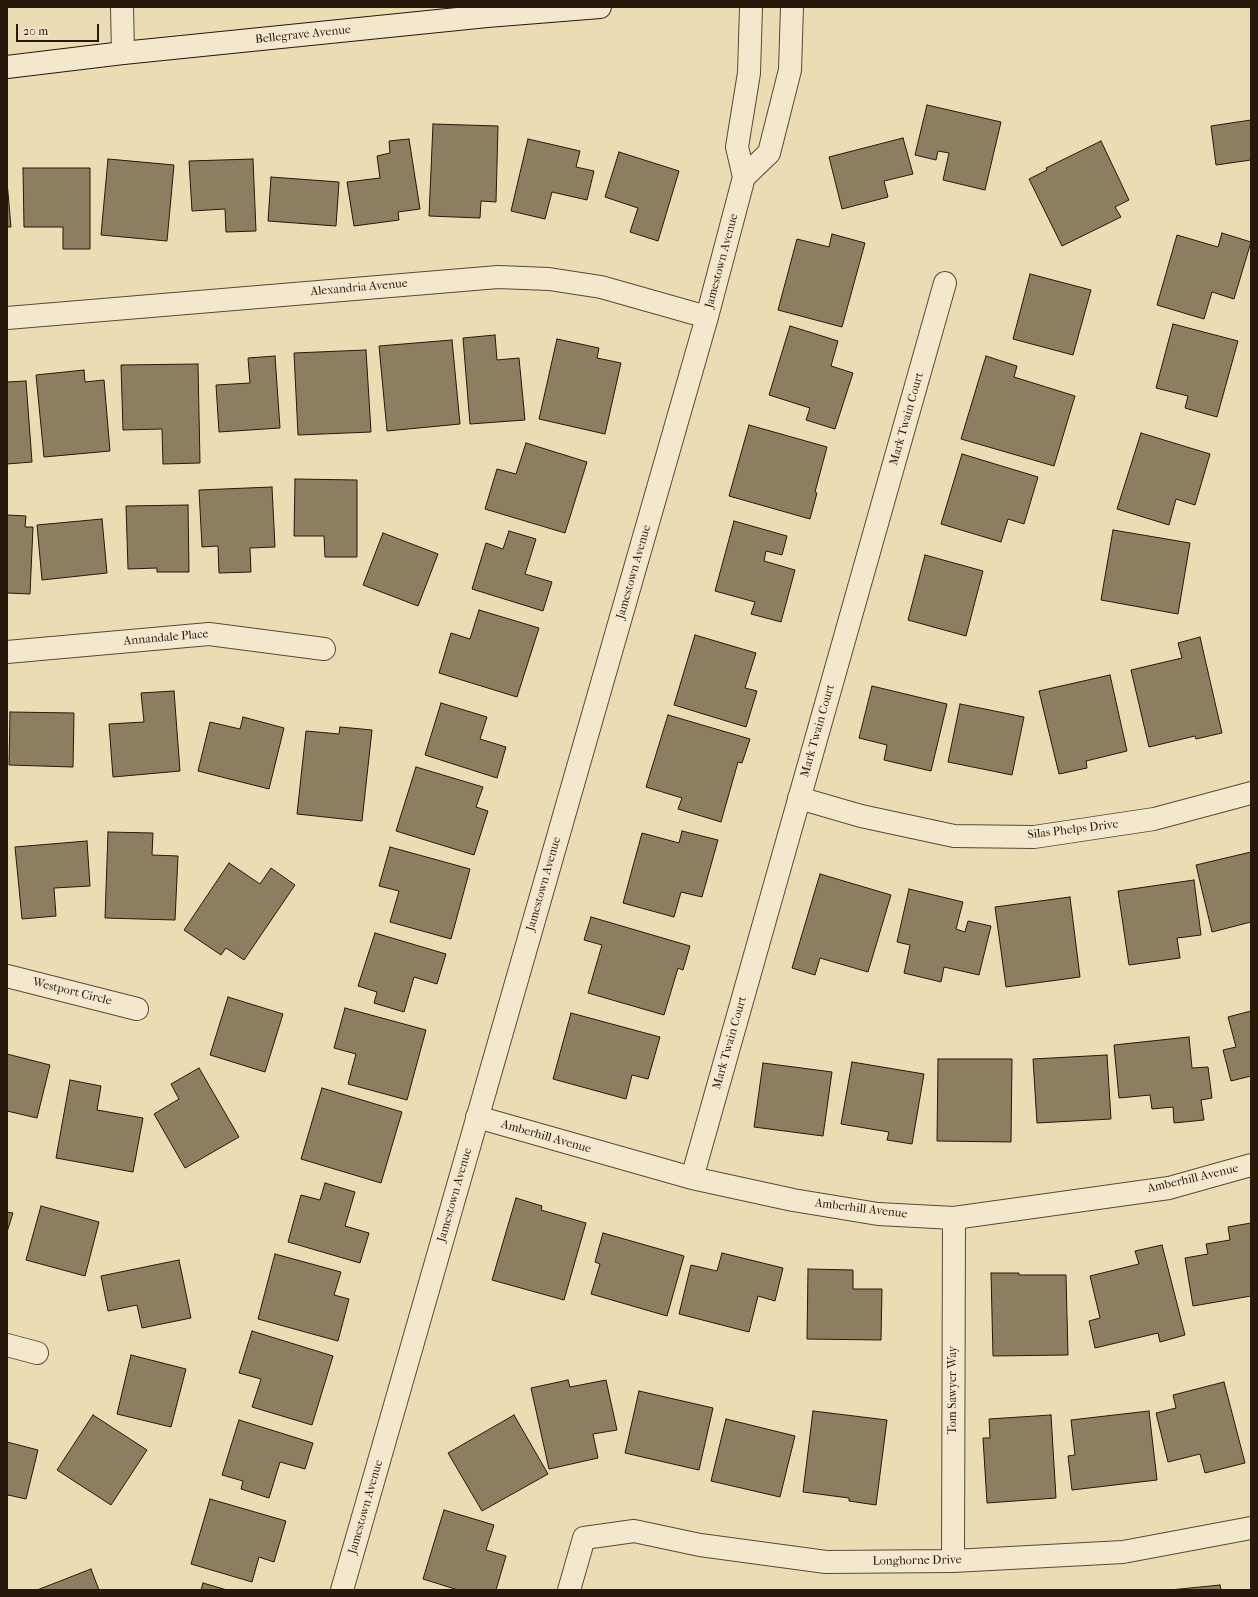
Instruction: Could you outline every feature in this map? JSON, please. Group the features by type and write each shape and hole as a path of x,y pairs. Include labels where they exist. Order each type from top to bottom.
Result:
{"street":[{"path":"122,7 123,53"},
{"name":"Bellegrave Avenue","path":"7,67 123,53 487,16 600,7"},
{"name":"Jamestown Avenue","path":"342,1590 707,317 744,177 737,147 749,73 751,7"},
{"path":"744,177 769,153 790,70 792,7"},
{"name":"Alexandria Avenue","path":"7,318 498,277 549,279 601,288 707,317"},
{"name":"Mark Twain Court","path":"692,1178 945,283"},
{"name":"Annandale Place","path":"7,652 210,634 324,649"},
{"name":"Silas Phelps Drive","path":"799,798 861,816 954,836 1034,837 1154,819 1251,793"},
{"name":"Westport Circle","path":"7,976 137,1009"},
{"name":"Amberhill Avenue","path":"477,1117 692,1178 793,1200 878,1214 954,1218 1169,1188 1251,1166"},
{"name":"Tom Sawyer Way","path":"953,1561 954,1218"},
{"path":"7,1345 37,1354"},
{"name":"Longhorne Drive","path":"569,1590 584,1538 634,1531 700,1545 826,1562 953,1561 1123,1552 1251,1528"}],"building":[{"path":"927,105 1001,122 985,190 943,180 949,153 938,151 936,160 915,155"},
{"path":"1251,120 1251,160 1216,165 1211,126"},
{"path":"433,124 498,126 496,202 481,201 480,218 429,216"},
{"path":"903,138 913,174 884,181 888,197 842,209 829,157"},
{"path":"409,139 420,209 398,212 399,220 354,226 347,182 380,178 377,156 390,153 389,141"},
{"path":"528,139 580,151 576,167 594,171 587,200 552,192 545,219 511,211"},
{"path":"1101,141 1129,200 1115,207 1121,217 1062,246 1029,179 1047,170 1046,168"},
{"path":"619,152 679,171 658,241 630,232 638,208 605,197"},
{"path":"108,159 174,165 167,241 101,235"},
{"path":"253,159 256,231 226,232 225,209 192,211 189,161"},
{"path":"23,168 90,168 90,249 63,249 63,227 24,227"},
{"path":"271,177 339,182 336,226 268,221"},
{"path":"7,181 11,227 7,227"},
{"path":"1222,233 1251,242 1234,299 1212,292 1204,319 1157,305 1177,235 1218,247"},
{"path":"832,234 865,243 842,327 778,310 797,239 829,247"},
{"path":"1030,274 1091,290 1073,355 1013,339"},
{"path":"1173,324 1238,341 1217,417 1185,408 1188,396 1156,388"},
{"path":"790,326 838,341 831,366 853,373 835,429 806,420 810,408 769,395"},
{"path":"495,335 497,360 519,358 525,420 470,424 463,338"},
{"path":"557,339 599,348 597,358 621,363 605,434 539,419"},
{"path":"452,340 460,424 387,431 379,346"},
{"path":"366,350 371,432 298,435 294,353"},
{"path":"275,356 280,428 219,432 216,385 250,383 248,358"},
{"path":"986,356 1017,366 1014,377 1075,396 1054,466 961,439"},
{"path":"198,364 200,463 163,464 162,429 123,430 121,365"},
{"path":"84,370 85,382 104,380 110,451 44,457 36,375"},
{"path":"26,381 32,462 7,464 7,382"},
{"path":"749,425 827,447 815,492 817,493 810,519 729,496"},
{"path":"1141,433 1210,454 1195,505 1176,499 1169,525 1117,509"},
{"path":"526,443 587,462 565,533 485,509 497,469 516,474"},
{"path":"962,454 1038,477 1024,524 1008,519 1001,542 941,524"},
{"path":"295,479 357,480 357,557 325,557 324,536 294,536"},
{"path":"272,487 275,547 250,548 251,572 219,573 218,546 202,547 199,490"},
{"path":"188,505 189,572 157,572 157,568 128,569 126,506"},
{"path":"7,515 26,516 25,527 33,527 30,594 7,593"},
{"path":"102,519 107,573 42,580 37,525"},
{"path":"734,521 787,536 782,555 766,551 764,561 795,570 781,622 751,614 755,602 715,591"},
{"path":"1113,530 1190,543 1178,614 1101,600"},
{"path":"509,531 536,539 525,574 552,582 543,611 472,589 486,543 503,549"},
{"path":"383,533 438,554 418,606 363,585"},
{"path":"925,555 983,571 966,636 908,620"},
{"path":"479,610 539,628 517,697 439,673 451,633 470,639"},
{"path":"695,635 756,653 745,688 757,691 746,727 674,705"},
{"path":"1200,637 1222,733 1196,739 1195,736 1149,747 1131,670 1182,658 1178,643"},
{"path":"1110,675 1127,751 1086,761 1087,768 1059,774 1039,691"},
{"path":"872,686 947,704 931,771 884,760 887,745 859,738"},
{"path":"174,691 180,771 113,777 109,724 144,722 141,693"},
{"path":"441,703 487,717 480,739 506,747 497,778 425,755"},
{"path":"960,704 1024,717 1012,775 948,762"},
{"path":"10,712 74,713 73,767 9,765"},
{"path":"668,715 750,739 742,763 738,762 721,822 678,809 682,798 646,787"},
{"path":"243,717 284,728 269,789 198,771 210,722 240,729"},
{"path":"340,727 372,730 362,821 297,814 306,731 339,734"},
{"path":"416,767 483,787 476,807 488,811 474,855 396,831"},
{"path":"682,831 718,840 702,897 681,892 674,917 623,903 642,833 679,843"},
{"path":"108,832 153,833 152,855 178,856 175,920 105,918"},
{"path":"87,841 90,886 54,888 56,916 22,919 15,847"},
{"path":"390,847 470,869 451,939 390,922 399,891 379,886"},
{"path":"1251,852 1251,922 1212,932 1196,865"},
{"path":"229,863 260,884 271,868 295,885 244,960 226,948 221,955 184,930"},
{"path":"820,874 891,895 868,972 820,958 815,975 792,968"},
{"path":"1194,880 1201,935 1177,938 1180,958 1129,965 1118,891"},
{"path":"909,889 963,902 956,929 965,932 968,921 991,926 979,975 944,967 941,982 904,973 910,945 897,942"},
{"path":"1070,897 1080,977 1006,987 995,907"},
{"path":"591,917 690,946 683,970 678,968 664,1015 588,993 602,945 584,940"},
{"path":"375,933 446,954 437,984 414,977 404,1012 374,1003 377,992 358,986"},
{"path":"228,997 283,1014 265,1072 210,1055"},
{"path":"345,1008 426,1030 407,1100 348,1084 356,1054 334,1048"},
{"path":"1251,1011 1251,1076 1231,1081 1223,1050 1236,1047 1228,1017"},
{"path":"571,1013 660,1037 648,1079 632,1075 626,1099 553,1079"},
{"path":"1189,1037 1192,1068 1208,1067 1212,1098 1201,1100 1204,1120 1174,1123 1173,1107 1152,1109 1150,1095 1119,1098 1114,1045"},
{"path":"7,1054 50,1065 37,1118 7,1111"},
{"path":"1107,1055 1111,1119 1037,1123 1033,1059"},
{"path":"938,1059 1012,1059 1011,1142 937,1141"},
{"path":"852,1062 924,1074 912,1144 887,1140 889,1132 841,1124"},
{"path":"763,1063 832,1072 823,1136 754,1127"},
{"path":"199,1068 239,1137 185,1168 154,1114 179,1099 171,1084"},
{"path":"70,1080 101,1086 97,1110 143,1118 133,1172 56,1158"},
{"path":"322,1088 402,1112 381,1183 301,1159"},
{"path":"325,1183 355,1192 345,1226 369,1233 360,1263 288,1242 301,1195 320,1200"},
{"path":"516,1198 542,1206 541,1210 586,1223 564,1300 492,1280"},
{"path":"41,1206 99,1222 85,1276 26,1260"},
{"path":"7,1212 13,1213 7,1232"},
{"path":"1251,1223 1251,1296 1193,1306 1185,1258 1208,1254 1206,1244 1230,1240 1228,1227"},
{"path":"603,1233 684,1256 667,1316 591,1294 600,1264 595,1262"},
{"path":"1162,1245 1185,1335 1160,1342 1158,1333 1095,1348 1089,1321 1100,1318 1090,1276 1139,1264 1135,1251"},
{"path":"722,1253 783,1268 775,1301 758,1296 749,1332 679,1314 691,1265 717,1271"},
{"path":"275,1254 341,1272 334,1295 349,1299 338,1341 258,1319"},
{"path":"179,1260 191,1318 142,1328 137,1305 108,1311 101,1276"},
{"path":"808,1269 853,1270 853,1289 882,1289 881,1340 807,1339"},
{"path":"991,1273 1019,1273 1019,1275 1066,1275 1068,1355 993,1356"},
{"path":"252,1331 333,1356 312,1425 252,1407 261,1379 239,1373"},
{"path":"131,1355 186,1369 171,1427 117,1414"},
{"path":"568,1380 570,1387 606,1380 617,1430 593,1434 598,1458 549,1469 531,1388"},
{"path":"1224,1382 1245,1463 1205,1473 1200,1454 1168,1462 1156,1413 1176,1408 1173,1395"},
{"path":"639,1391 713,1408 699,1470 625,1453"},
{"path":"813,1411 887,1420 876,1505 849,1501 849,1498 803,1492"},
{"path":"1149,1411 1157,1480 1072,1490 1068,1456 1075,1455 1071,1420"},
{"path":"93,1415 147,1450 111,1505 57,1470"},
{"path":"514,1415 548,1474 482,1511 448,1453"},
{"path":"1051,1415 1056,1498 987,1503 983,1438 990,1438 989,1419"},
{"path":"726,1419 795,1436 780,1497 711,1481"},
{"path":"239,1420 313,1443 305,1469 280,1462 269,1498 241,1489 243,1481 222,1475"},
{"path":"7,1442 38,1450 26,1499 8,1495 7,1498"},
{"path":"210,1499 286,1521 274,1562 259,1557 252,1582 191,1564"},
{"path":"444,1510 494,1525 486,1550 506,1556 496,1590 458,1590 423,1579"},
{"path":"91,1569 99,1590 37,1590"},
{"path":"203,1583 227,1590 201,1590"},
{"path":"1220,1585 1221,1590 1170,1590"}]}
